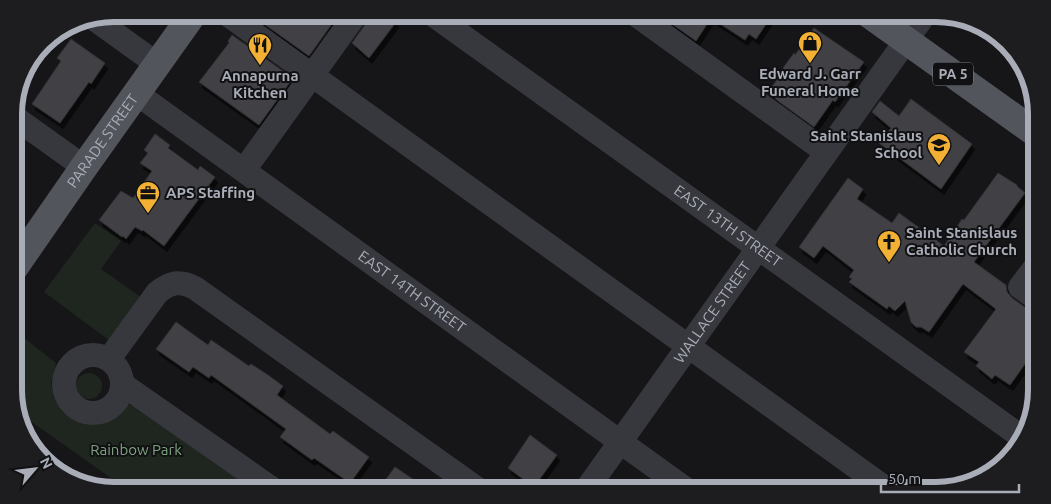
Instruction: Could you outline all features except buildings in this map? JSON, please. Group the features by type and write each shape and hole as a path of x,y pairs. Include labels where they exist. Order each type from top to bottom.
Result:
{"main road":[{"name":"PA 5","path":"880,22 1028,128"},
{"name":"PARADE STREET","path":"22,256 187,23"}],"street":[{"path":"647,22 826,152"},
{"name":"WALLACE STREET","path":"592,481 919,22"},
{"path":"239,23 876,481"},
{"path":"244,170 350,23"},
{"name":"EAST 13TH STREET","path":"444,23 1017,434"},
{"path":"101,24 157,64"},
{"name":"EAST 14TH STREET","path":"136,93 675,481"},
{"path":"23,123 84,167"},
{"path":"1028,277 1020,287 1028,293"},
{"path":"109,359 163,287 170,284 187,284 468,482"},
{"path":"91,355 109,359 119,370 122,384 121,394 116,402 109,409 90,413 81,411 73,406 67,398 64,389 64,379 67,370 73,362 81,357 91,355"},
{"path":"122,384 262,482"}],"green space":[{"path":"95,223 121,241 101,269 145,300 114,344 44,292"},
{"name":"Rainbow Park","path":"22,336 56,363 51,383 54,399 63,413 86,423 96,423 106,421 124,406 137,407 247,482 117,482 28,419 22,390"},
{"path":"89,373 98,377 102,386 98,395 89,399 80,395 76,386 80,377"}],"place":[{"name":"Edward J. Garr Funeral Home","path":"810,64"},
{"name":"Annapurna Kitchen","path":"260,66"},
{"name":"Saint Stanislaus School","path":"939,166"},
{"name":"APS Staffing","path":"148,214"},
{"name":"Saint Stanislaus Catholic Church","path":"889,263"}]}
